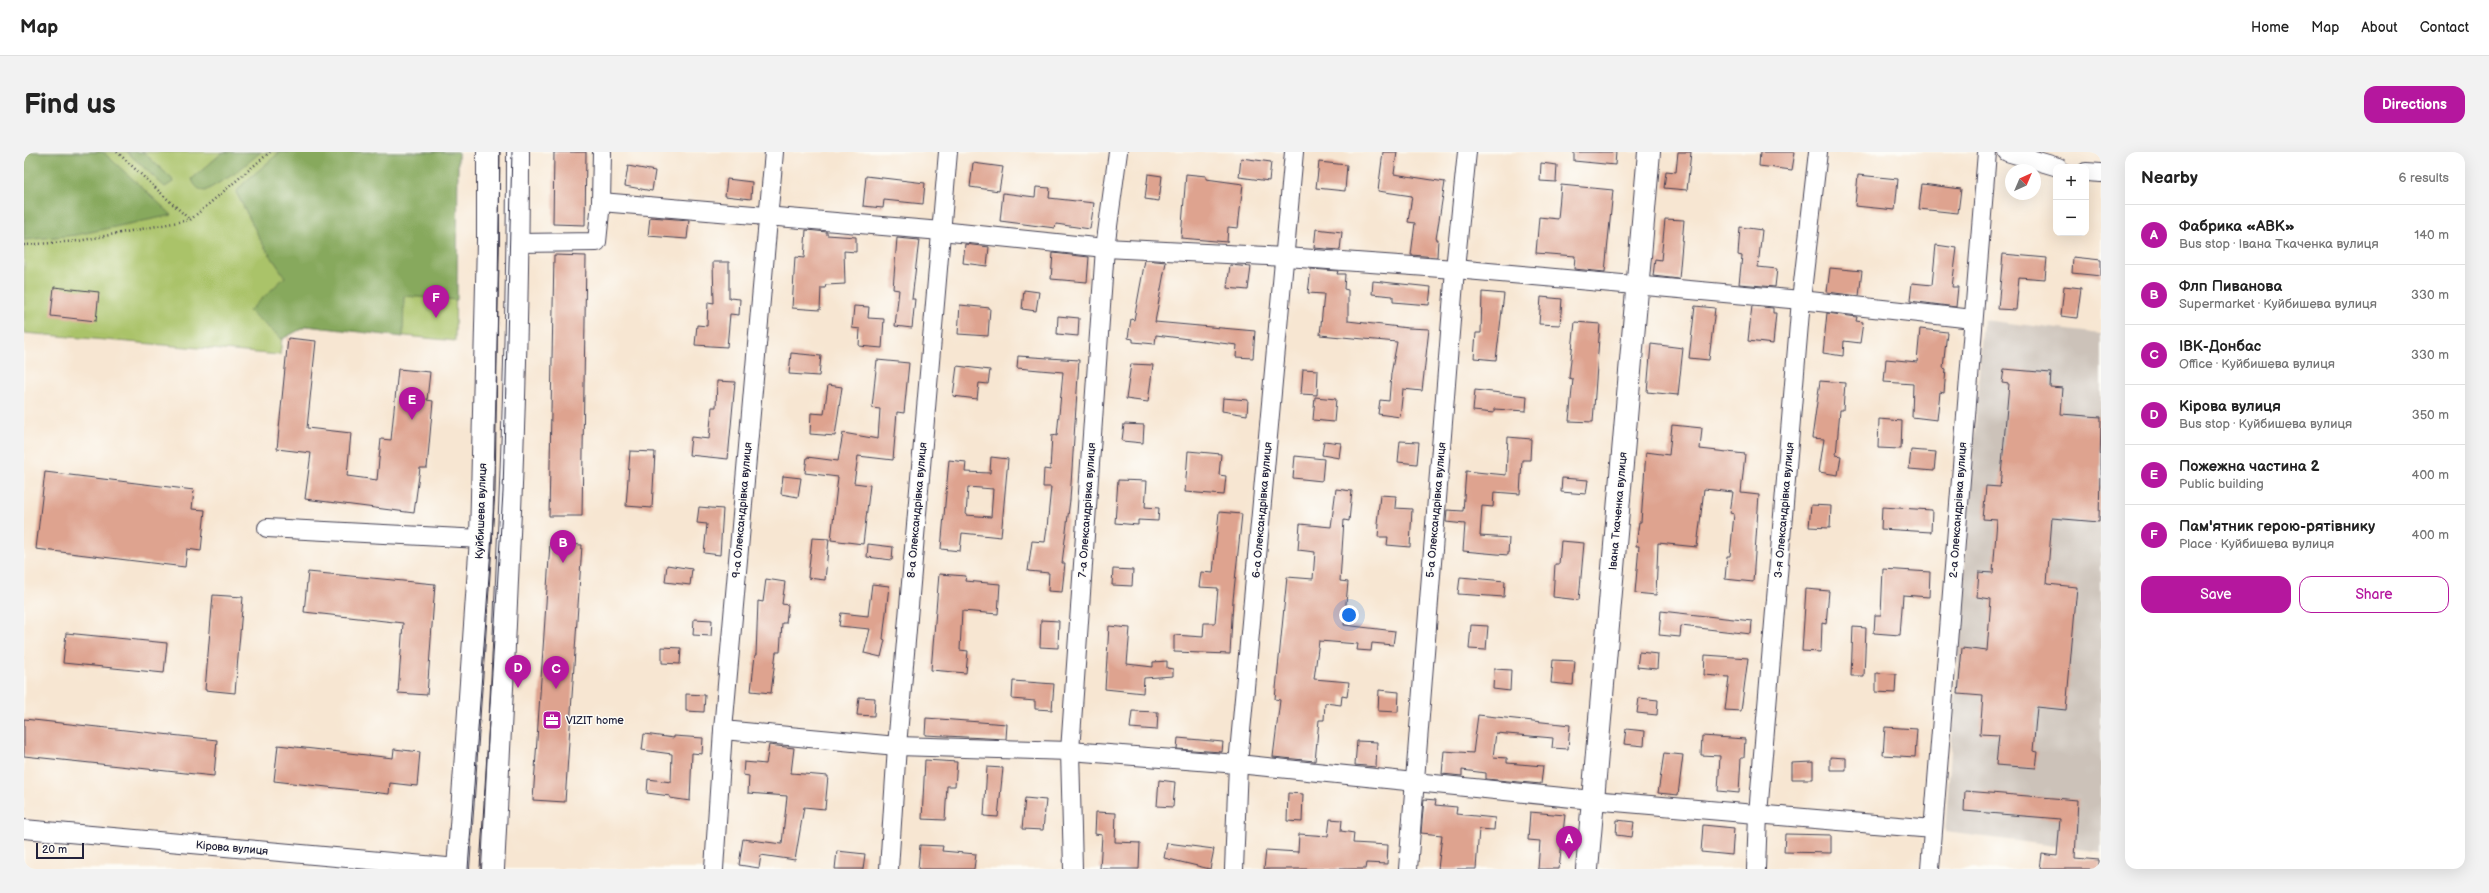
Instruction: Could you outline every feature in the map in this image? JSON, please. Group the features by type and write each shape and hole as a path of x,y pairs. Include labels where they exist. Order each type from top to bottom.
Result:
{"main road":[{"name":"Куйбишева вулиця","path":"460,869 481,539 488,249 488,152"},
{"path":"493,869 509,557 518,243 518,152"},
{"name":"Івана Ткаченка вулиця","path":"1587,869 1649,152"}],"street":[{"path":"518,243 597,242 601,202 602,152"},
{"name":"9-а Олександрівка вулиця","path":"714,869 723,730 774,152"},
{"name":"8-а Олександрівка вулиця","path":"889,869 897,746 948,152"},
{"name":"7-а Олександрівка вулиця","path":"1073,869 1070,751 1105,248 1118,152"},
{"name":"6-а Олександрівка вулиця","path":"1234,869 1238,764 1286,256 1294,152"},
{"name":"5-а Олександрівка вулиця","path":"1408,869 1413,782 1455,269 1467,152"},
{"name":"3-я Олександрівка вулиця","path":"1756,869 1758,814 1801,300 1818,152"},
{"name":"2-а Олександрівка вулиця","path":"1930,869 1987,152"},
{"path":"2008,152 2053,166"},
{"path":"2089,172 2101,173"},
{"path":"601,202 941,230 1105,248 1286,256 1455,269 1638,287 1801,300 1973,319"},
{"path":"267,528 481,539"},
{"path":"723,730 897,746 1070,751 1238,764 1592,800 1933,829"},
{"name":"Кірова вулиця","path":"24,829 460,869"}],"path":[{"path":"117,152 190,220"},
{"path":"24,246 78,241 190,220 270,152"}],"shaded area":[{"path":"1983,320 2101,334 2101,852 1945,832"}],"green space":[{"path":"24,152 458,152 455,341 307,326 282,339 280,355 24,333"},
{"path":"24,152 103,152 172,215 76,235 24,240"},
{"path":"127,152 143,152 172,179 173,182 165,187"},
{"path":"223,152 261,152 234,174 205,191 198,188 192,179"},
{"path":"280,152 458,152 457,300 404,296 403,337 307,326 282,339 249,311 285,277 262,243 236,192 245,182"}],"building":[{"path":"554,152 586,152 585,225 553,224"},
{"path":"1383,152 1397,152 1394,174 1445,182 1436,239 1438,239 1437,257 1411,255 1415,223 1408,222 1412,196 1378,191"},
{"path":"1574,152 1616,152 1615,165 1574,161"},
{"path":"1678,152 1691,152 1687,190 1664,188 1666,171 1676,172"},
{"path":"1760,152 1795,152 1792,170 1759,166"},
{"path":"1241,158 1271,162 1269,181 1239,177"},
{"path":"1319,162 1347,165 1345,191 1316,188"},
{"path":"973,163 1003,167 999,191 970,187"},
{"path":"1541,163 1557,165 1556,182 1540,181"},
{"path":"628,166 655,171 652,191 625,186"},
{"path":"1148,174 1162,176 1159,201 1145,199"},
{"path":"1186,174 1206,176 1206,179 1243,184 1238,228 1228,227 1227,242 1181,238"},
{"path":"1858,175 1898,179 1895,210 1855,206"},
{"path":"866,176 925,183 923,204 884,200 883,208 863,206"},
{"path":"727,179 752,182 751,199 725,196"},
{"path":"1922,184 1961,189 1958,213 1919,209"},
{"path":"1561,185 1613,190 1605,272 1574,269 1575,256 1536,253 1539,217 1558,219"},
{"path":"1036,187 1050,188 1049,198 1094,203 1090,229 1056,224 1055,228 1000,221 1003,193 1035,197"},
{"path":"650,217 689,220 687,239 648,236"},
{"path":"1665,219 1684,220 1679,279 1653,276 1655,259 1661,260"},
{"path":"1740,227 1762,230 1758,267 1777,269 1775,287 1739,284 1742,256 1738,255"},
{"path":"1316,229 1342,232 1340,250 1314,248"},
{"path":"806,230 827,232 827,235 856,237 856,252 844,251 845,284 826,285 825,288 821,288 820,310 792,308 795,257 804,258"},
{"path":"897,238 919,240 912,299 915,299 912,328 895,326 899,290 893,289"},
{"path":"965,244 989,247 987,266 963,263"},
{"path":"1936,245 1957,248 1952,287 1958,287 1956,307 1910,301 1912,283 1932,285"},
{"path":"1053,253 1089,257 1087,282 1051,279"},
{"path":"2003,254 2047,258 2045,279 2019,277 2016,310 1998,309"},
{"path":"554,255 586,256 582,516 549,516"},
{"path":"2073,257 2101,260 2101,276 2072,273"},
{"path":"1145,260 1166,262 1155,322 1255,331 1253,358 1236,357 1237,345 1156,335 1155,344 1133,342 1133,339 1128,338 1131,319 1134,320"},
{"path":"713,262 729,262 729,298 740,299 739,315 730,314 727,347 695,345 697,325 707,326 708,302 714,303"},
{"path":"1230,265 1251,267 1248,290 1227,288"},
{"path":"1830,268 1862,271 1859,296 1827,292"},
{"path":"1311,269 1338,271 1337,274 1345,274 1344,289 1348,290 1348,321 1429,329 1422,391 1403,389 1400,417 1378,414 1380,400 1389,401 1391,374 1397,342 1320,335 1324,294 1308,293"},
{"path":"1373,281 1431,287 1429,305 1393,302 1393,296 1372,294"},
{"path":"2064,286 2081,288 2077,318 2061,316"},
{"path":"54,287 99,292 96,321 51,316"},
{"path":"1024,290 1039,292 1036,311 1022,309"},
{"path":"1482,292 1504,294 1496,360 1474,358 1476,333 1481,333"},
{"path":"1541,297 1562,299 1560,325 1539,324"},
{"path":"960,305 990,308 988,336 958,334"},
{"path":"854,306 869,307 868,318 884,319 882,348 859,346 860,329 852,328"},
{"path":"1695,306 1715,308 1709,360 1689,358"},
{"path":"1752,306 1773,308 1773,313 1776,313 1773,344 1748,341"},
{"path":"1827,313 1857,317 1856,321 1863,322 1860,343 1844,341 1843,356 1823,353"},
{"path":"1058,316 1079,318 1078,336 1057,334"},
{"path":"1575,322 1600,324 1593,422 1569,421 1573,379 1569,378"},
{"path":"1920,329 1947,332 1943,368 1946,369 1944,393 1940,392 1937,420 1912,417 1913,384 1884,382 1886,359 1917,362"},
{"path":"288,338 316,341 307,428 351,433 347,476 377,480 381,439 391,440 398,369 430,372 427,400 433,401 427,468 420,468 414,513 305,499 311,453 277,449"},
{"path":"1651,344 1683,348 1678,395 1647,392"},
{"path":"791,353 821,356 819,376 789,374"},
{"path":"1018,356 1079,360 1070,500 1062,563 1065,563 1062,592 1048,591 1049,573 1028,571 1032,541 1045,542 1051,487 1043,487 1044,469 1050,470 1052,435 1057,436 1063,372 1017,368"},
{"path":"877,360 909,363 904,413 897,412 893,460 858,456 854,483 870,485 863,544 831,540 838,477 805,473 807,457 838,461 843,433 878,439 880,409 872,408"},
{"path":"1131,364 1153,365 1148,402 1126,399"},
{"path":"957,366 990,370 988,384 979,383 977,399 953,396"},
{"path":"1303,369 1318,370 1317,395 1301,394"},
{"path":"2004,369 2051,373 2050,387 2063,388 2061,414 2101,417 2099,522 2052,518 2047,584 2077,587 2066,710 2037,707 2033,751 2038,752 2036,768 1996,765 1999,735 1980,734 1983,696 1958,694 1962,648 1987,651 1991,599 1977,597 1979,572 1993,573 1997,520 1983,519 1986,486 2000,487 2009,384 2002,383"},
{"path":"717,381 735,382 728,459 689,455 691,437 709,439 712,407 716,407"},
{"path":"1820,381 1845,383 1843,410 1840,410 1836,455 1841,456 1838,475 1819,472 1824,439 1812,438"},
{"path":"828,385 842,387 835,436 810,434 811,413 824,414"},
{"path":"1475,390 1527,396 1526,411 1494,409 1494,413 1473,411"},
{"path":"1315,397 1336,399 1334,422 1313,420"},
{"path":"1223,398 1248,400 1247,415 1222,411"},
{"path":"1879,419 1902,421 1901,449 1878,448"},
{"path":"1124,424 1144,425 1143,443 1122,441"},
{"path":"1672,425 1702,428 1700,449 1745,454 1741,493 1759,495 1753,582 1725,579 1727,556 1730,556 1734,514 1730,513 1733,492 1704,489 1697,547 1658,543 1656,595 1635,593 1639,546 1636,546 1639,522 1641,522 1646,452 1669,455"},
{"path":"1508,437 1531,439 1530,460 1522,460 1520,494 1494,492 1493,507 1482,506 1480,536 1509,538 1508,555 1463,551 1465,524 1446,522 1447,510 1463,511 1466,471 1506,475"},
{"path":"1324,441 1341,443 1339,458 1322,455"},
{"path":"1400,441 1419,442 1417,464 1398,462"},
{"path":"1911,450 1936,452 1934,471 1909,469"},
{"path":"630,451 655,452 652,508 626,506"},
{"path":"1188,451 1221,454 1219,475 1226,476 1224,495 1185,492"},
{"path":"1295,456 1324,459 1322,481 1293,478"},
{"path":"991,457 1008,459 1001,537 962,533 960,551 941,549 949,460 966,462 965,472 990,473","holes":["968,487 993,489 991,517 966,515"]},
{"path":"45,472 194,490 192,509 205,510 201,551 187,549 185,567 36,549"},
{"path":"783,476 801,478 798,497 781,494"},
{"path":"1562,478 1588,480 1586,494 1561,492"},
{"path":"1118,480 1147,481 1145,507 1159,508 1158,521 1138,520 1138,525 1115,523"},
{"path":"1336,489 1352,491 1349,521 1344,520 1340,581 1348,582 1344,625 1395,631 1393,645 1372,643 1371,651 1357,650 1358,644 1319,641 1314,679 1349,682 1347,697 1342,696 1341,705 1325,703 1324,720 1319,720 1315,761 1273,757 1280,700 1275,699 1287,577 1313,579 1315,552 1298,550 1300,524 1331,527"},
{"path":"1380,495 1396,496 1395,508 1412,509 1410,547 1387,545 1388,537 1378,537 1379,524 1377,524"},
{"path":"1811,505 1831,506 1830,528 1809,527"},
{"path":"699,507 723,509 720,555 704,553 707,524 697,523"},
{"path":"1882,507 1932,510 1931,532 1881,529"},
{"path":"1219,512 1242,514 1233,600 1230,654 1174,652 1174,635 1203,637 1204,623 1215,623 1218,588 1199,587 1201,572 1213,573"},
{"path":"812,538 829,539 825,580 808,578"},
{"path":"1561,541 1584,543 1579,600 1553,597 1555,564 1559,564"},
{"path":"550,543 582,545 565,802 533,800"},
{"path":"868,544 893,547 892,560 867,557"},
{"path":"667,565 692,569 690,585 665,582"},
{"path":"1113,569 1133,570 1132,586 1112,585"},
{"path":"1883,569 1930,572 1929,597 1903,595 1900,635 1874,633 1875,615 1881,615"},
{"path":"308,572 435,584 427,695 398,693 403,623 304,612"},
{"path":"939,574 966,576 965,581 1000,584 998,614 962,611 960,650 968,651 966,673 931,670"},
{"path":"1460,577 1505,581 1504,597 1458,594"},
{"path":"766,579 785,582 782,604 788,605 786,623 782,623 780,652 776,652 771,693 751,691 756,655 758,601 763,602"},
{"path":"872,584 889,586 883,639 885,640 881,657 864,653 870,629 839,626 841,613 868,616"},
{"path":"1806,589 1829,591 1826,624 1822,623 1821,652 1802,651"},
{"path":"213,595 243,597 235,693 205,690"},
{"path":"1661,611 1752,621 1751,634 1681,626 1680,637 1659,635"},
{"path":"694,619 712,620 711,636 693,635"},
{"path":"1041,620 1059,621 1058,648 1040,647"},
{"path":"1471,625 1488,626 1486,650 1469,649"},
{"path":"1109,626 1130,628 1127,664 1153,667 1153,662 1167,661 1167,668 1173,669 1173,676 1144,678 1143,693 1105,689"},
{"path":"1853,627 1866,628 1864,676 1851,676"},
{"path":"66,633 167,643 164,673 63,663"},
{"path":"662,647 681,648 680,664 662,663"},
{"path":"1639,652 1658,654 1657,669 1637,667"},
{"path":"1705,655 1748,658 1741,711 1725,710 1729,677 1704,675"},
{"path":"1553,660 1575,661 1573,685 1551,683"},
{"path":"1494,669 1511,670 1510,691 1493,689"},
{"path":"1876,673 1896,674 1895,693 1876,692"},
{"path":"1013,681 1054,684 1052,710 1035,709 1035,701 1012,699"},
{"path":"1379,690 1399,692 1398,712 1378,711"},
{"path":"686,694 705,695 704,712 686,711"},
{"path":"859,697 875,698 874,716 857,715"},
{"path":"1639,698 1658,700 1657,715 1637,713"},
{"path":"1132,711 1158,712 1157,730 1130,728"},
{"path":"1478,715 1570,725 1568,749 1552,748 1553,738 1496,733 1493,757 1507,758 1507,763 1543,766 1541,784 1486,779 1486,773 1462,770 1462,776 1442,774 1444,751 1473,753"},
{"path":"926,718 1007,724 1006,739 925,735"},
{"path":"24,719 217,740 214,776 24,756"},
{"path":"1885,727 1917,729 1915,757 1883,755"},
{"path":"1626,729 1645,731 1644,746 1624,744"},
{"path":"644,734 674,738 674,736 703,738 702,754 692,753 690,801 670,798 670,796 647,793 648,779 671,782 672,754 642,750"},
{"path":"1702,736 1745,739 1744,758 1741,758 1739,793 1718,791 1720,756 1701,755"},
{"path":"1178,738 1223,742 1222,752 1177,749"},
{"path":"1357,741 1377,742 1376,767 1355,765"},
{"path":"278,745 393,758 394,749 420,752 417,786 390,783 389,794 274,781"},
{"path":"769,745 794,748 791,773 828,776 825,809 804,807 795,860 761,855 759,868 739,865 743,839 782,844 787,796 748,793 749,776 743,775 744,762 766,764"},
{"path":"1664,753 1683,755 1678,795 1658,793"},
{"path":"1830,757 1846,758 1846,770 1830,770"},
{"path":"925,760 957,762 955,786 947,786 945,820 922,819"},
{"path":"1813,762 1813,779 1792,779 1792,763"},
{"path":"987,767 1003,768 998,817 984,816"},
{"path":"1159,780 1175,782 1173,807 1157,806"},
{"path":"1965,791 2078,800 2075,858 2099,860 2099,869 2040,869 2042,854 2057,856 2060,819 1964,811"},
{"path":"1288,793 1303,794 1302,822 1287,821"},
{"path":"1025,798 1046,800 1043,830 1022,829"},
{"path":"1424,799 1436,800 1435,805 1457,807 1456,814 1495,818 1494,830 1479,829 1476,869 1438,869 1442,835 1421,833"},
{"path":"1096,812 1116,813 1115,842 1140,843 1139,869 1100,869 1102,835 1095,834"},
{"path":"1530,812 1565,815 1559,869 1538,869 1540,841 1528,840"},
{"path":"1330,819 1342,820 1341,831 1354,833 1353,843 1388,845 1387,864 1366,863 1365,869 1264,869 1266,850 1298,852 1299,834 1328,836"},
{"path":"1617,820 1634,822 1632,837 1616,835"},
{"path":"1703,825 1734,828 1732,855 1701,852"},
{"path":"1785,834 1831,835 1831,853 1784,852"},
{"path":"1167,843 1214,849 1210,869 1164,858"},
{"path":"920,845 943,846 942,851 976,854 974,869 918,869"},
{"path":"837,851 865,854 863,869 835,869"}],"tram line":[{"path":"468,869 495,492 500,152"},
{"path":"480,869 503,492 512,152"}],"place":[{"name":"Пам'ятник герою-рятівнику","path":"436,318"},
{"name":"Пожежна частина 2","path":"412,420"},
{"name":"Флп Пиванова","path":"563,563"},
{"name":"Кірова вулиця","path":"518,688"},
{"name":"ІВК-Донбас","path":"556,689"},
{"name":"VIZIT home","path":"552,720"},
{"name":"Фабрика «АВК»","path":"1569,859"}]}
